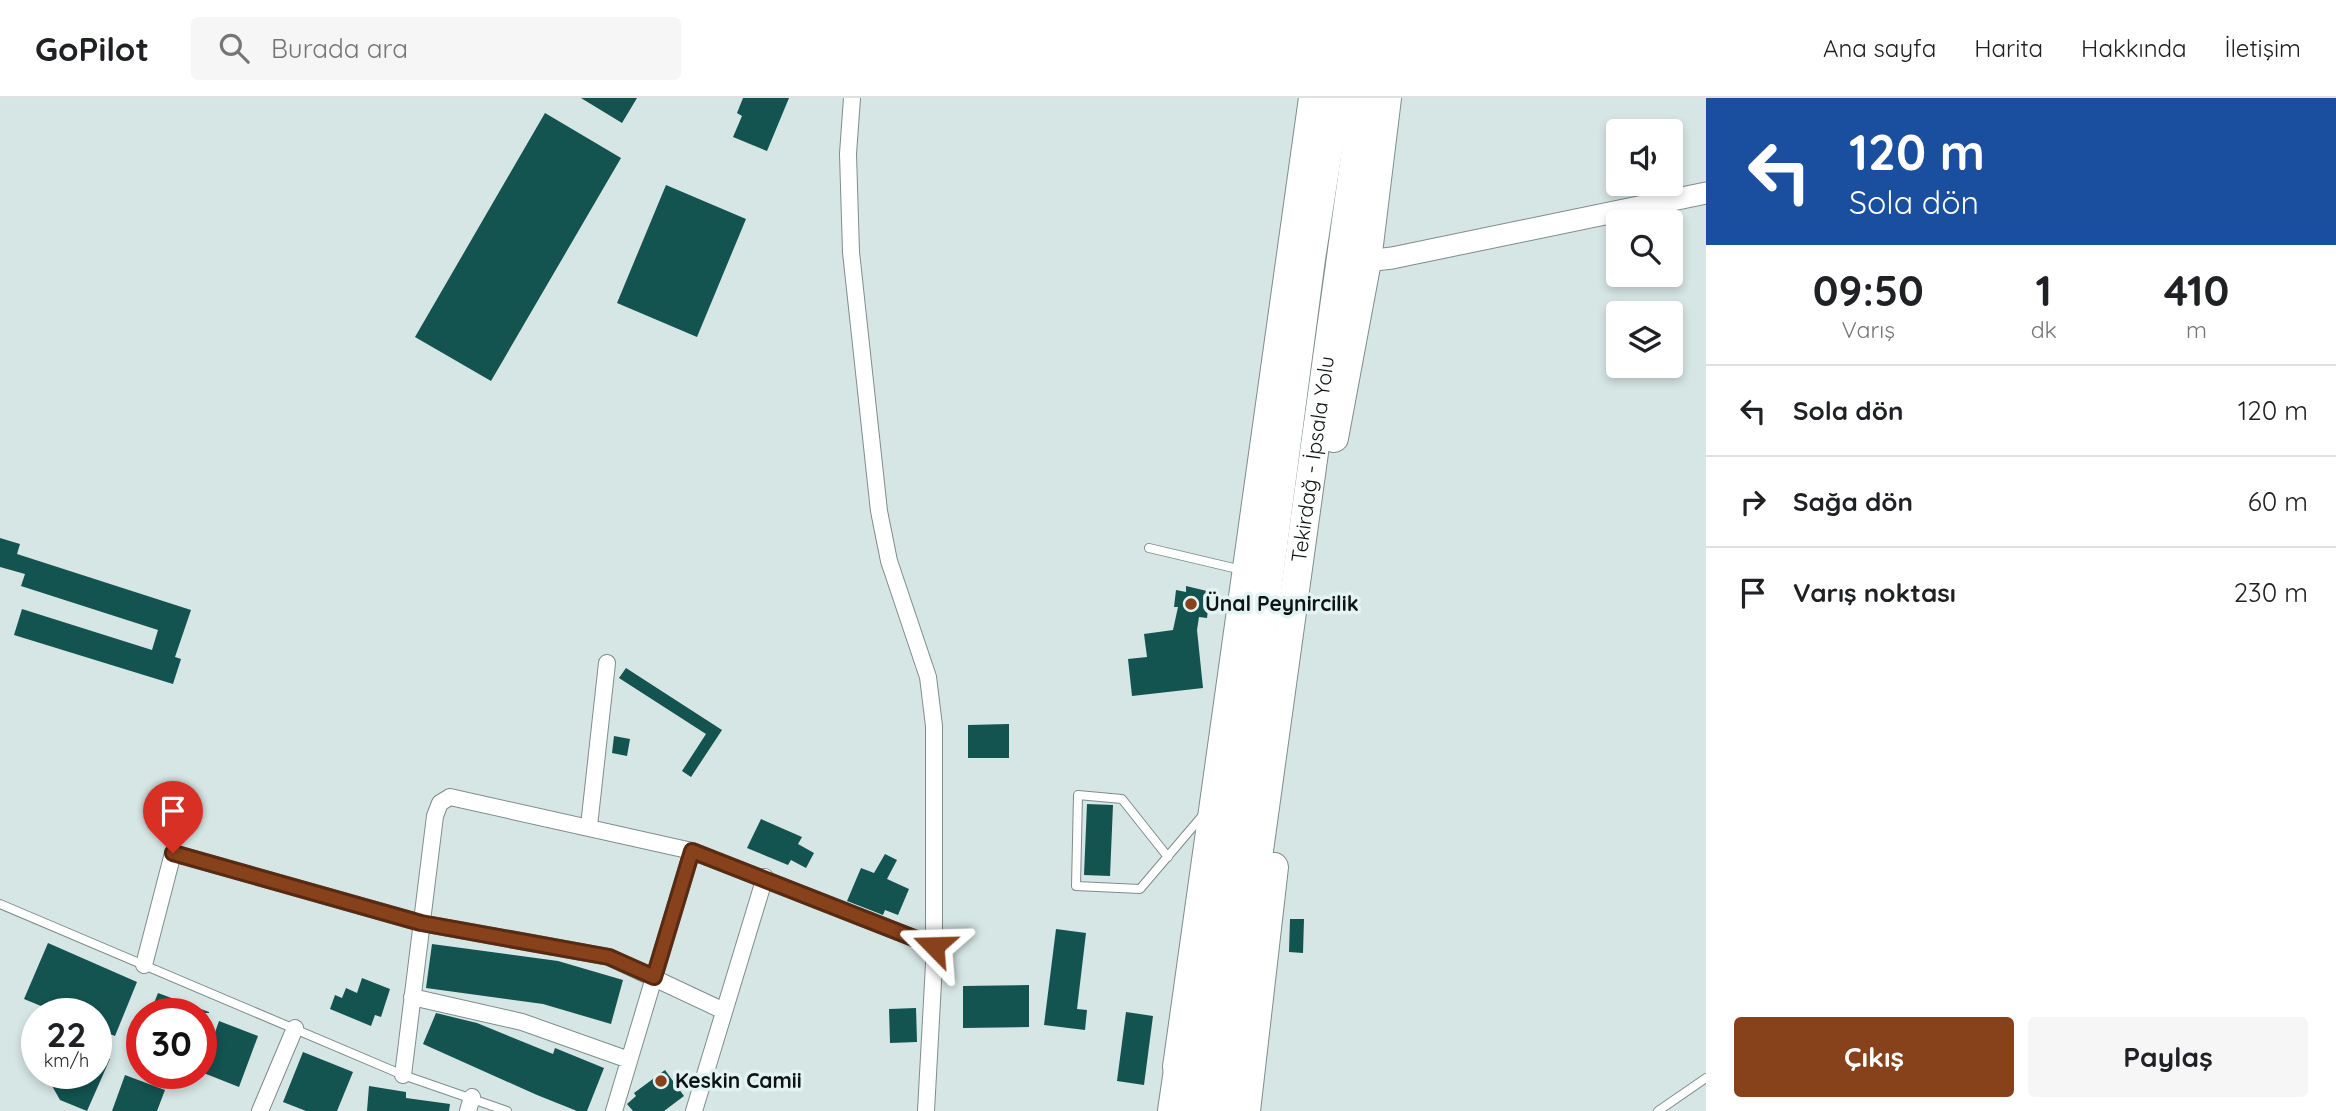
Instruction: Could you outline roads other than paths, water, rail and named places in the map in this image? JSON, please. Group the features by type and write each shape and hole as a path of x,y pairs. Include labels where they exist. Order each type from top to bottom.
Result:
{"highway":[{"path":"1177,1067 1220,861 1257,582 1313,98"},
{"name":"Tekirdağ - İpsala Yolu","path":"1198,1111 1245,773 1257,582 1336,98"},
{"name":"Tekirdağ - İpsala Yolu","path":"1223,1111 1363,98"},
{"path":"1302,541 1329,461 1367,261 1387,98"},
{"path":"1172,1111 1216,799 1257,582"},
{"path":"1246,1111 1269,924 1295,598"}],"street":[{"path":"852,98 848,154 850,239 879,511 889,561 919,647 932,701 934,946 926,1111"},
{"path":"1367,261 1706,193"},
{"path":"589,826 607,663"},
{"path":"403,1075 435,816 440,803 450,797 692,851 765,877 934,946"},
{"path":"614,1111 692,851"},
{"path":"144,965 173,853 421,923 609,957 724,1011"},
{"path":"694,1111 765,877"},
{"path":"412,997 522,1021 629,1060"},
{"path":"260,1111 295,1028"}],"lane":[{"path":"1149,548 1257,582"},
{"path":"1168,857 1122,799 1078,795 1076,886 1140,889 1168,857 1216,799"},
{"path":"0,904 470,1104 507,1111"},
{"path":"1658,1111 1706,1078"}],"place":[{"name":"Ünal Peynircilik","path":"1191,604"},
{"name":"Keskin Camii","path":"661,1081"}]}
